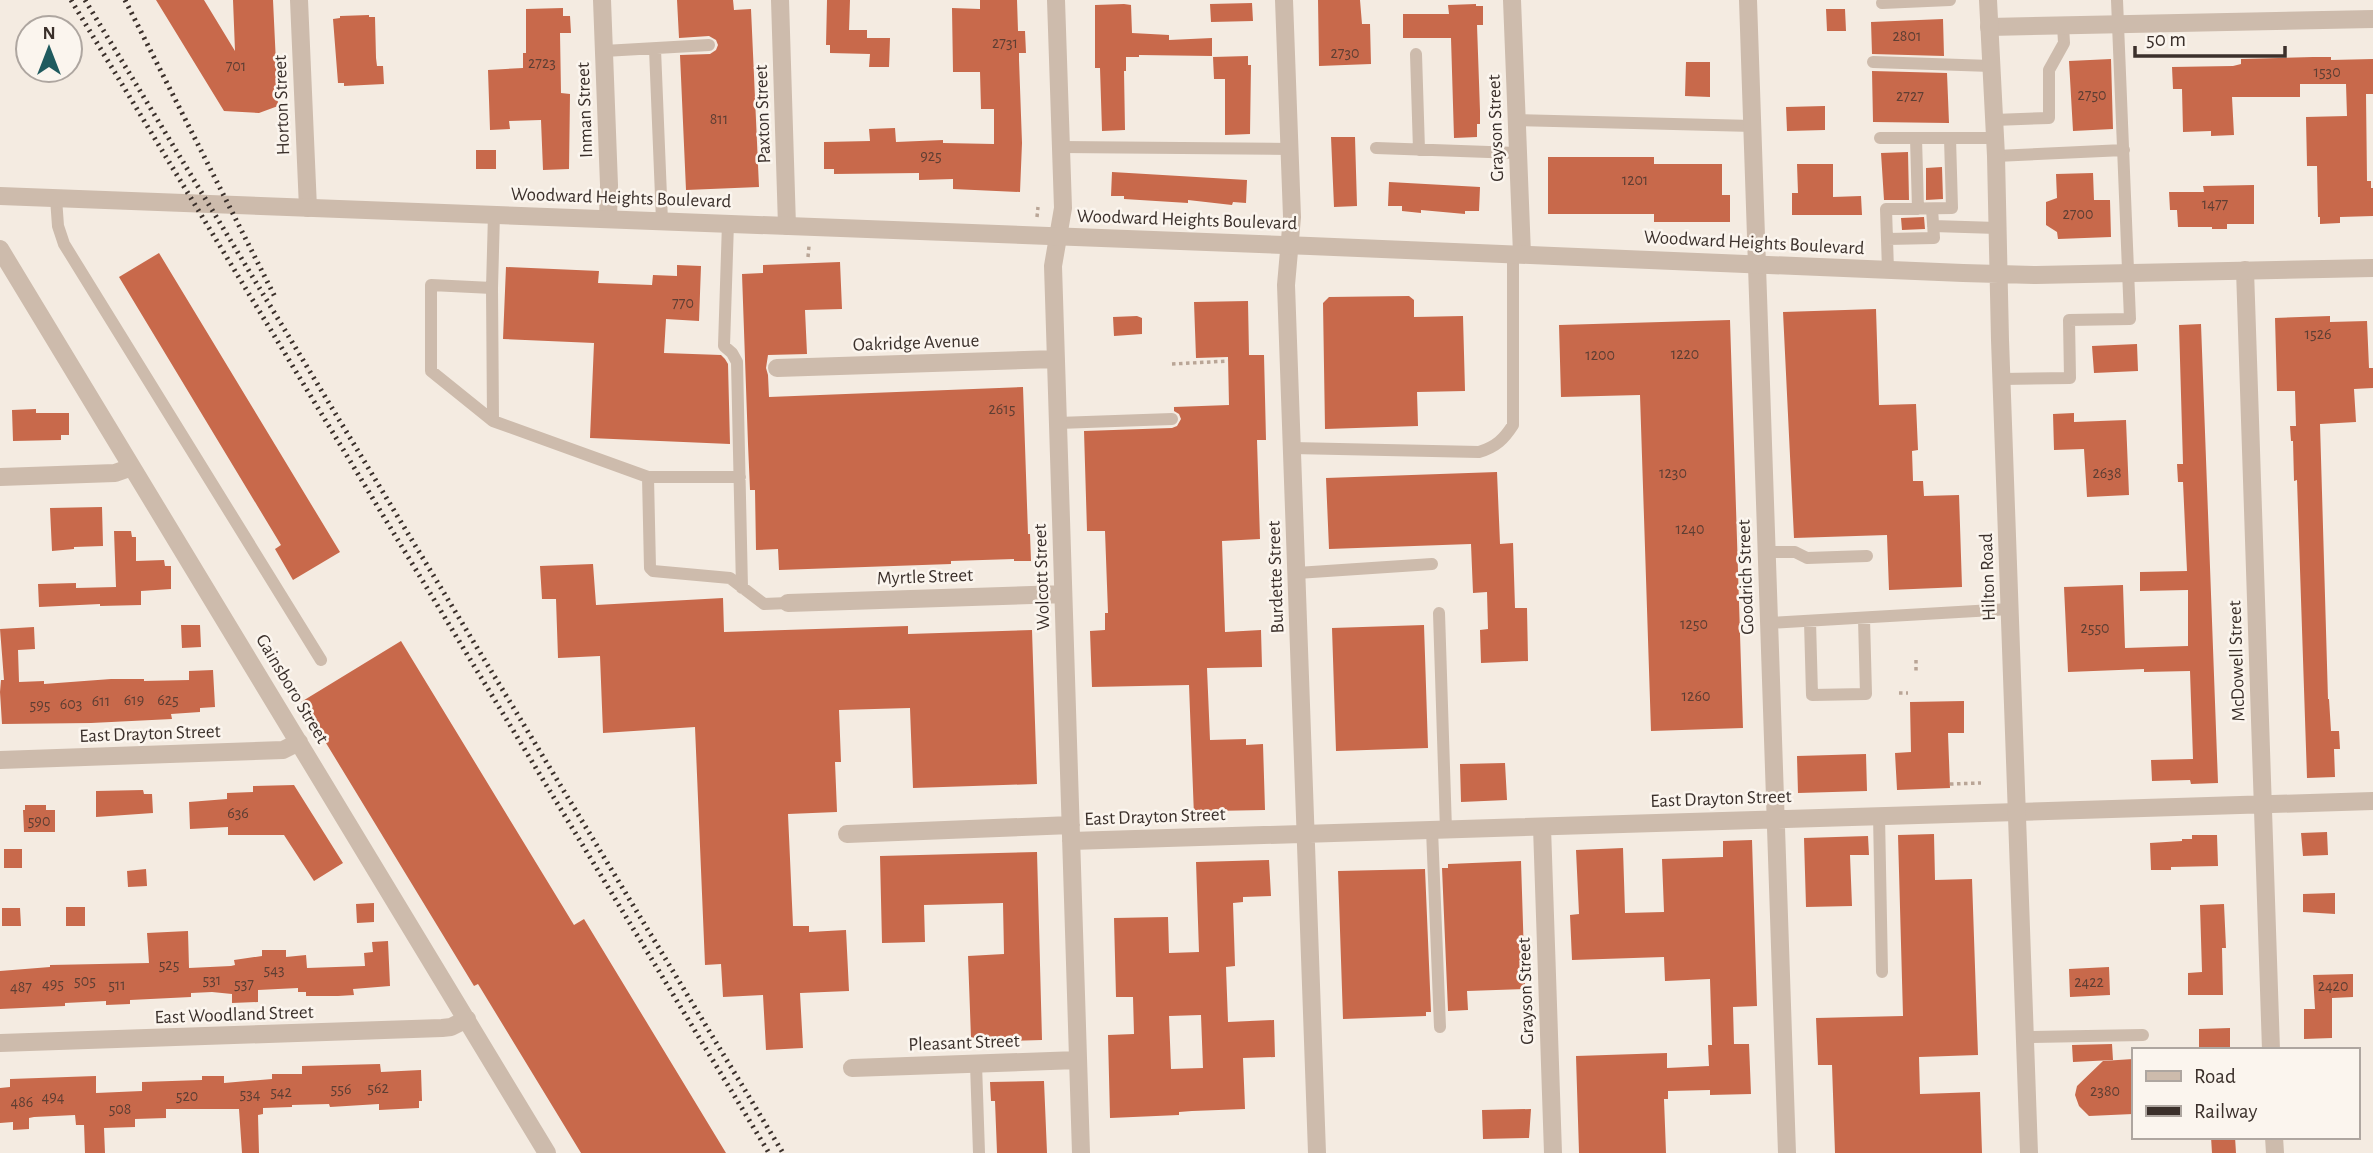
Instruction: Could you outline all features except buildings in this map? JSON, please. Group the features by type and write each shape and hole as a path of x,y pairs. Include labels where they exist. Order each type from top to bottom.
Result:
{"street":[{"name":"Horton Street","path":"299,0 308,208"},
{"name":"Inman Street","path":"602,0 608,219"},
{"name":"Paxton Street","path":"780,0 787,226"},
{"name":"Wolcott Street","path":"1055,0 1063,208 1053,265 1081,1153"},
{"name":"Burdette Street","path":"1284,0 1292,217 1286,275 1317,1153"},
{"name":"Grayson Street","path":"1512,0 1517,254"},
{"name":"Goodrich Street","path":"1748,0 1787,1153"},
{"name":"Hilton Road","path":"1988,0 2029,1153"},
{"path":"1989,27 2373,19"},
{"name":"Woodward Heights Boulevard","path":"0,196 1998,274 2373,268"},
{"name":"Gainsboro Street","path":"0,249 547,1153"},
{"name":"McDowell Street","path":"2245,270 2271,1048"},
{"name":"Oakridge Avenue","path":"777,368 1056,359"},
{"path":"0,477 115,473 132,467"},
{"name":"Myrtle Street","path":"788,603 1063,594"},
{"name":"East Drayton Street","path":"0,760 283,750 299,741"},
{"name":"East Drayton Street","path":"847,834 1306,833 2373,801"},
{"name":"Grayson Street","path":"1542,827 1553,1153"},
{"name":"East Woodland Street","path":"0,1043 442,1028 451,1027 467,1019"},
{"name":"Pleasant Street","path":"852,1068 1078,1060"}],"lane":[{"path":"1882,3 1950,0"},
{"path":"2002,379 2070,378 2069,320 2130,319 2117,0"},
{"path":"1994,120 2049,118 2049,70 2064,43 2063,25"},
{"path":"604,51 709,45"},
{"path":"655,49 662,221"},
{"path":"1416,54 1419,150"},
{"path":"1874,62 1991,66"},
{"path":"1516,120 1753,126"},
{"path":"1880,138 1950,138 1995,147 2124,150"},
{"path":"1916,138 1918,209"},
{"path":"1888,270 1886,209 1952,208 1950,138"},
{"path":"1061,147 1290,149"},
{"path":"1376,148 1517,153"},
{"path":"56,198 58,226 64,243 321,660"},
{"path":"1887,239 1934,238 1932,209"},
{"path":"493,421 494,215"},
{"path":"728,223 724,346 737,362 742,588"},
{"path":"1933,226 1997,229"},
{"path":"1292,448 1479,452 1490,449 1504,439 1513,425 1517,254"},
{"path":"492,288 432,285 430,371 493,421 648,477 740,477"},
{"path":"1058,423 1172,419"},
{"path":"648,477 650,568 658,573 730,578 764,604 788,603"},
{"path":"1766,552 1795,552 1807,558 1867,556"},
{"path":"1297,573 1432,564"},
{"path":"1769,623 2010,609"},
{"path":"1439,613 1440,1027"},
{"path":"1810,621 1811,695 1866,694 1864,619"},
{"path":"1879,815 1882,972"},
{"path":"2026,1037 2143,1035"},
{"path":"976,1064 979,1153"}],"path":[{"path":"1037,217 1038,207"},
{"path":"808,257 809,246"},
{"path":"1172,364 1228,361"},
{"path":"1916,660 1916,672"},
{"path":"1899,693 1908,693"},
{"path":"1952,793 1951,783 1981,783"}],"railway":[{"path":"71,0 769,1153"},
{"path":"85,0 783,1153"},
{"path":"125,0 275,297"}]}
